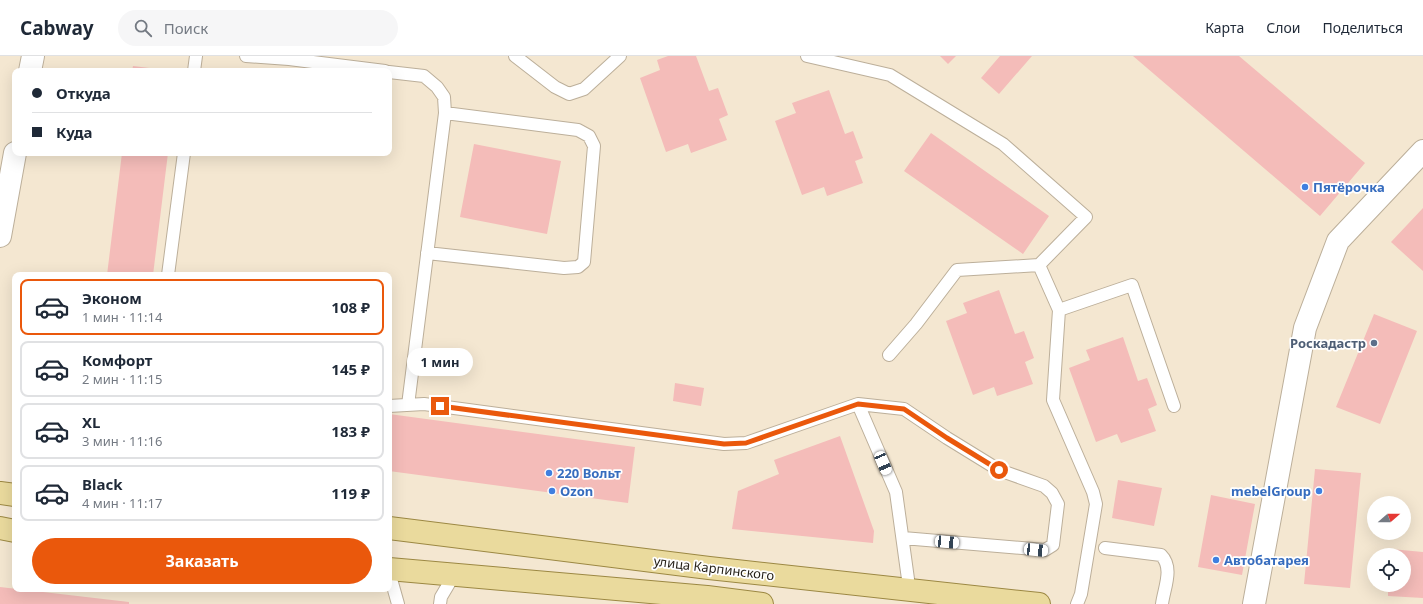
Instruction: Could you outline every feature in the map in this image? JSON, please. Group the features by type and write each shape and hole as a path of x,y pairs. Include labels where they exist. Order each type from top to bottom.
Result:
{"main road":[{"path":"0,493 12,495"},
{"path":"0,528 12,530"},
{"name":"улица Карпинского","path":"392,528 709,568 1039,604"},
{"path":"392,571 454,575 707,601 762,604"}],"street":[{"path":"31,68 33,56"},
{"path":"1254,604 1305,328 1338,241 1423,151"},
{"path":"0,236 14,156"}],"lane":[{"path":"194,68 196,56"},
{"path":"246,56 289,57 364,68"},
{"path":"515,56 555,87 569,94 584,88 620,56"},
{"path":"807,56 890,75 1003,144 1086,217 1039,266 957,270 916,324 889,355"},
{"path":"392,72 424,76 437,87 444,97 445,113 408,405"},
{"path":"427,253 564,268 578,267 584,262 594,146 589,136 578,130 445,113"},
{"path":"168,272 184,156"},
{"path":"1039,266 1059,310 1053,400 1096,504 1081,594 1077,604"},
{"path":"1059,310 1132,285 1174,406"},
{"path":"392,406 424,404 724,444 746,443 858,404 904,409 999,470 1044,486 1052,493 1058,504 1053,545 1045,550 903,538"},
{"path":"858,404 896,492 908,579"},
{"path":"1105,548 1161,555 1166,560 1168,573 1162,604"},
{"path":"440,604 441,597 454,575"},
{"path":"392,582 398,604"}],"building":[{"path":"668,56 696,56 709,91 718,88 728,115 719,119 727,140 691,153 688,144 666,152 640,78 660,70 657,60"},
{"path":"940,56 956,56 948,64"},
{"path":"1000,56 1032,56 999,94 981,78"},
{"path":"1133,56 1239,56 1365,163 1320,216"},
{"path":"133,66 150,68 133,68"},
{"path":"829,90 845,134 853,131 863,158 855,161 863,183 827,196 824,187 802,195 775,121 796,113 792,103"},
{"path":"931,133 1049,216 1023,254 904,171"},
{"path":"474,144 561,161 547,234 460,217"},
{"path":"122,156 168,156 153,272 107,272"},
{"path":"1423,208 1423,271 1391,242"},
{"path":"999,290 1015,334 1024,331 1034,358 1025,362 1033,384 997,396 994,387 973,395 946,321 967,313 963,303"},
{"path":"1374,314 1417,331 1380,424 1336,407"},
{"path":"1123,337 1138,381 1147,378 1157,405 1148,409 1156,431 1121,443 1117,434 1096,442 1069,368 1090,360 1086,350"},
{"path":"675,383 704,388 701,406 673,401"},
{"path":"392,414 635,447 628,503 392,471"},
{"path":"840,436 874,531 873,543 732,529 738,491 779,474 774,460"},
{"path":"1315,469 1361,473 1350,588 1304,584"},
{"path":"1118,480 1162,488 1154,526 1112,518"},
{"path":"1211,495 1255,504 1242,575 1198,567"},
{"path":"1411,551 1423,552 1423,598 1388,596 1388,592 1411,592"},
{"path":"0,587 12,588 12,592 43,592 129,602 129,604 0,604"}],"place":[{"name":"Пятёрочка","path":"1305,187"},
{"name":"Роскадастр","path":"1374,343"},
{"name":"220 Вольт","path":"549,473"},
{"name":"Ozon","path":"552,491"},
{"name":"mebelGroup","path":"1319,491"},
{"name":"Автобатарея","path":"1216,560"}],"route":[{"path":"440,406 724,444 746,443 858,404 904,409 999,470"}]}
